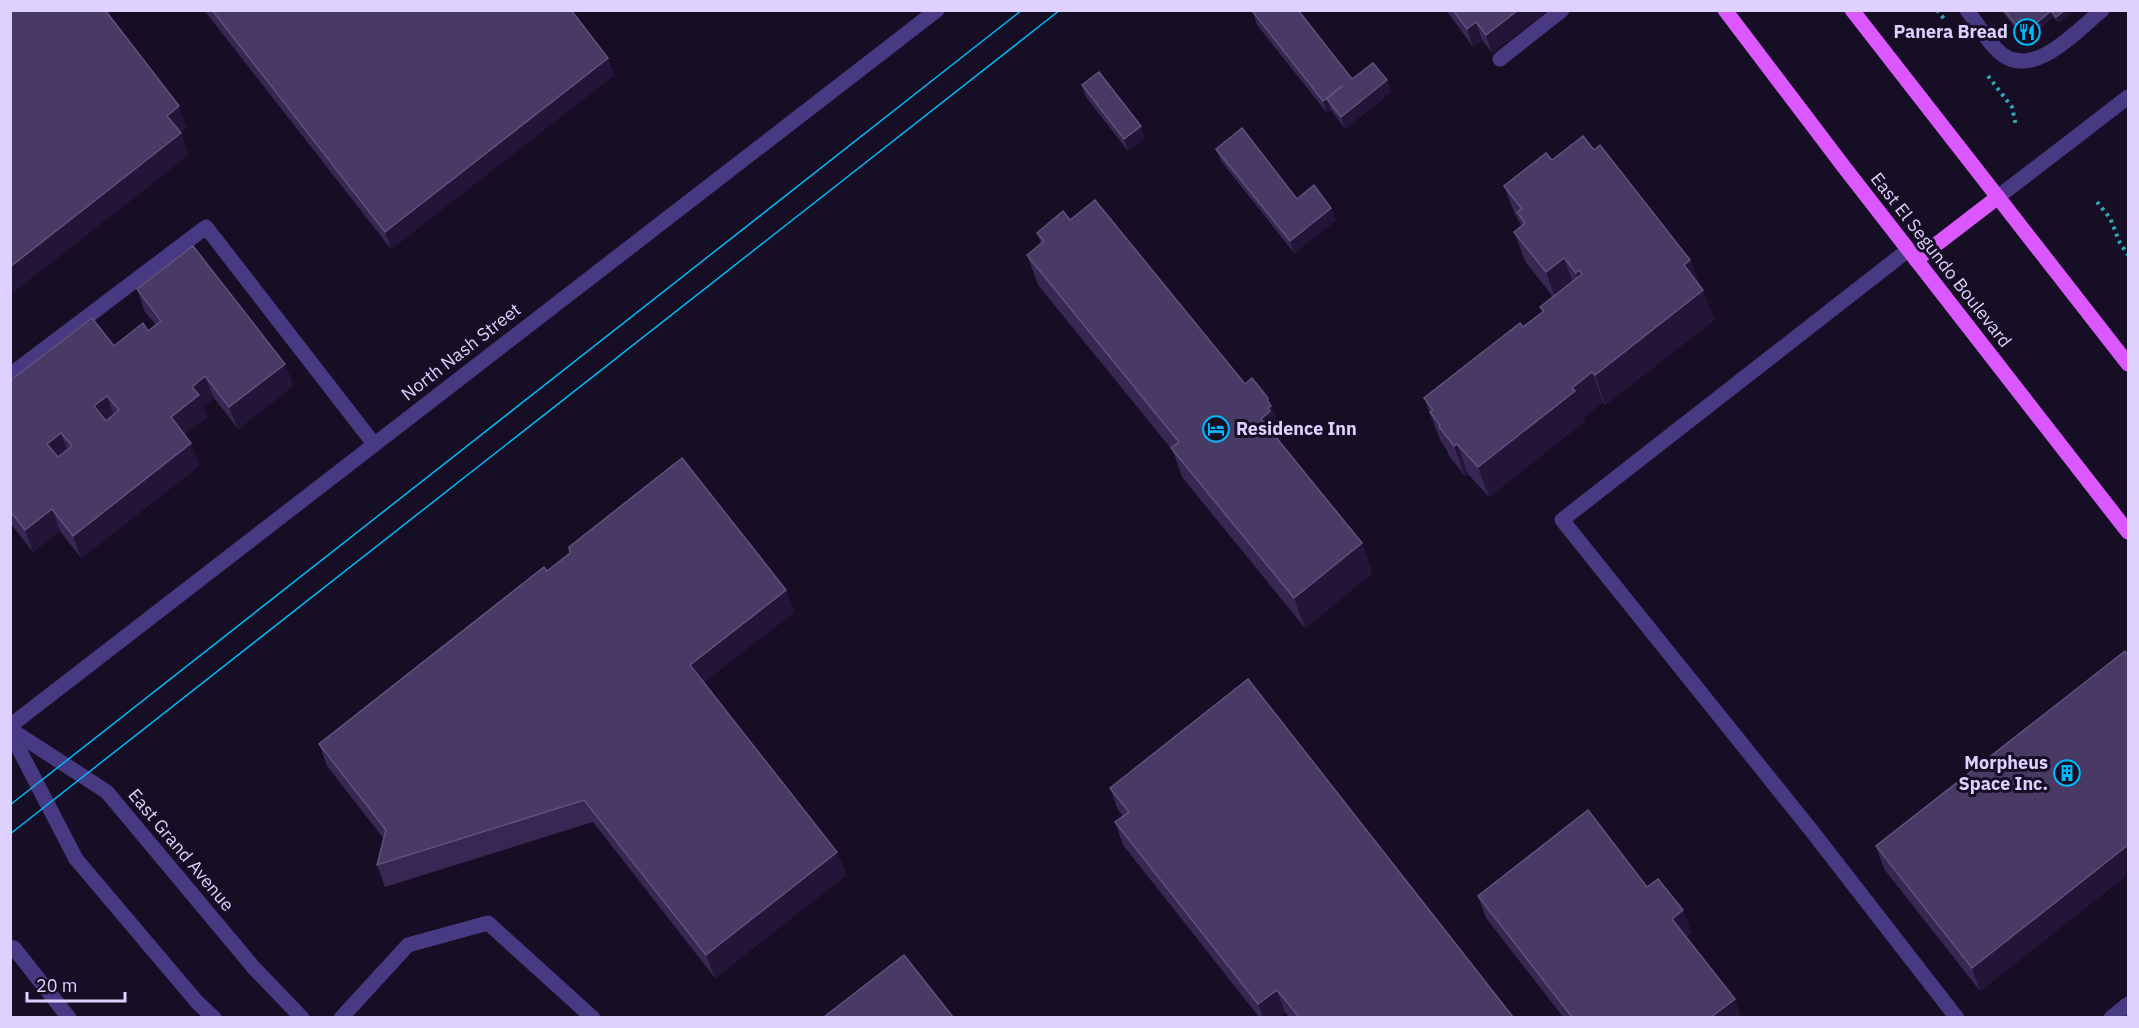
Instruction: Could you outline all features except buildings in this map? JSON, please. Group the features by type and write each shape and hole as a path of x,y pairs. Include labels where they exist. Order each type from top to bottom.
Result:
{"main road":[{"name":"East El Segundo Boulevard","path":"1725,10 2128,532"},
{"path":"1852,10 2128,364"},
{"path":"1912,255 1998,197"}],"street":[{"name":"North Nash Street","path":"10,729 374,444 937,10"},
{"path":"1500,59 1562,10"},
{"path":"1967,10 2001,54 2014,62 2027,62 2045,56 2102,10"},
{"path":"1998,197 2128,97"},
{"path":"10,375 206,227 374,444"},
{"path":"1912,255 1562,520 1797,812 1957,1017"},
{"path":"10,729 76,859 197,1002 214,1017"},
{"name":"East Grand Avenue","path":"10,729 107,792 254,968 302,1017"},
{"path":"341,1017 408,945 488,923 593,1017"},
{"path":"10,948 14,948 69,1017"},
{"path":"2111,1017 2128,1004"}],"path":[{"path":"2097,202 2110,218 2120,243 2128,255"}],"tram line":[{"path":"10,805 1022,10"},
{"path":"10,834 1060,10"}],"place":[{"name":"Panera Bread","path":"2027,32"},
{"name":"Residence Inn","path":"1216,429"},
{"name":"Morpheus Space Inc.","path":"2067,773"}]}
